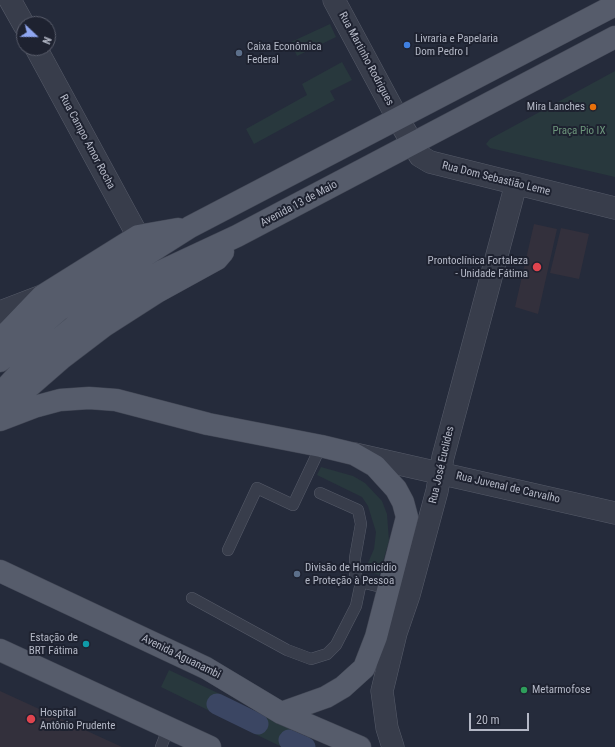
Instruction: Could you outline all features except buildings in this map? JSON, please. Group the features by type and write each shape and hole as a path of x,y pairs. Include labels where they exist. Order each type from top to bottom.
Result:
{"main road":[{"path":"0,340 42,296 142,245 190,228 615,5"},
{"name":"Avenida 13 de Maio","path":"0,394 24,368 88,315 162,271 237,236 615,38"},
{"path":"0,406 23,392 62,358 104,326 157,292 217,259 237,236"},
{"path":"0,361 59,310 142,245"},
{"path":"0,420 34,407 60,400 89,398 116,400 208,424 322,446 354,454 375,466 388,479 403,502 407,517 399,592 376,637 364,668 342,687 326,697 281,713"},
{"name":"Avenida Aguanambi","path":"0,571 206,668 281,713 360,747"},
{"path":"0,650 165,738 210,747"}],"street":[{"path":"10,0 19,16"},
{"name":"Rua Martinho Rodrigues","path":"334,0 398,119"},
{"name":"Rua Campo Amor Rocha","path":"40,56 142,245"},
{"name":"Rua Dom Sebastião Leme","path":"398,119 420,156 430,162 615,208"},
{"name":"Rua José Euclides","path":"393,747 387,728 382,691 396,633 399,592 436,492 516,184"},
{"path":"0,312 42,296"},
{"name":"Rua Juvenal de Carvalho","path":"354,454 440,472 615,513"}],"lane":[{"path":"228,550 257,488 293,505 322,446"},
{"path":"320,493 358,510 361,524 355,558 355,575 361,582 399,592"},
{"path":"192,598 287,650 311,659 327,654 336,645 356,606 361,582"}],"shaded area":[{"name":"Prontoclínica Fortaleza - Unidade Fátima","path":"534,224 557,229 538,314 515,307"},
{"name":"Prontoclínica Fortaleza - Unidade Fátima","path":"561,228 589,234 579,279 550,273"},
{"name":"Hospital Antônio Prudente","path":"0,691 122,747 0,747"}],"green space":[{"path":"330,24 336,37 297,56 291,42"},
{"path":"342,62 352,80 330,91 335,100 254,144 246,129 307,95 302,84"},
{"name":"Praça Pio IX","path":"615,71 615,177 490,148 486,144 490,139"},
{"path":"321,467 353,476 365,483 382,501 387,514 389,541 379,575 365,570 374,549 376,532 368,506 362,497 317,475"},
{"path":"169,670 222,695 214,713 161,687"},
{"path":"262,715 294,731 286,747 282,747 253,733"}],"waterway":[{"path":"217,704 258,724"},
{"path":"289,740 305,747"}],"place":[{"name":"Livraria e Papelaria Dom Pedro I","path":"407,45"},
{"name":"Caixa Econômica Federal","path":"239,53"},
{"name":"Mira Lanches","path":"593,107"},
{"name":"Prontoclínica Fortaleza - Unidade Fátima","path":"537,267"},
{"name":"Divisão de Homicídio e Proteção à Pessoa","path":"297,574"},
{"name":"Estação de BRT Fátima","path":"86,644"},
{"name":"Metarmofose","path":"524,690"},
{"name":"Hospital Antônio Prudente","path":"31,719"}]}
